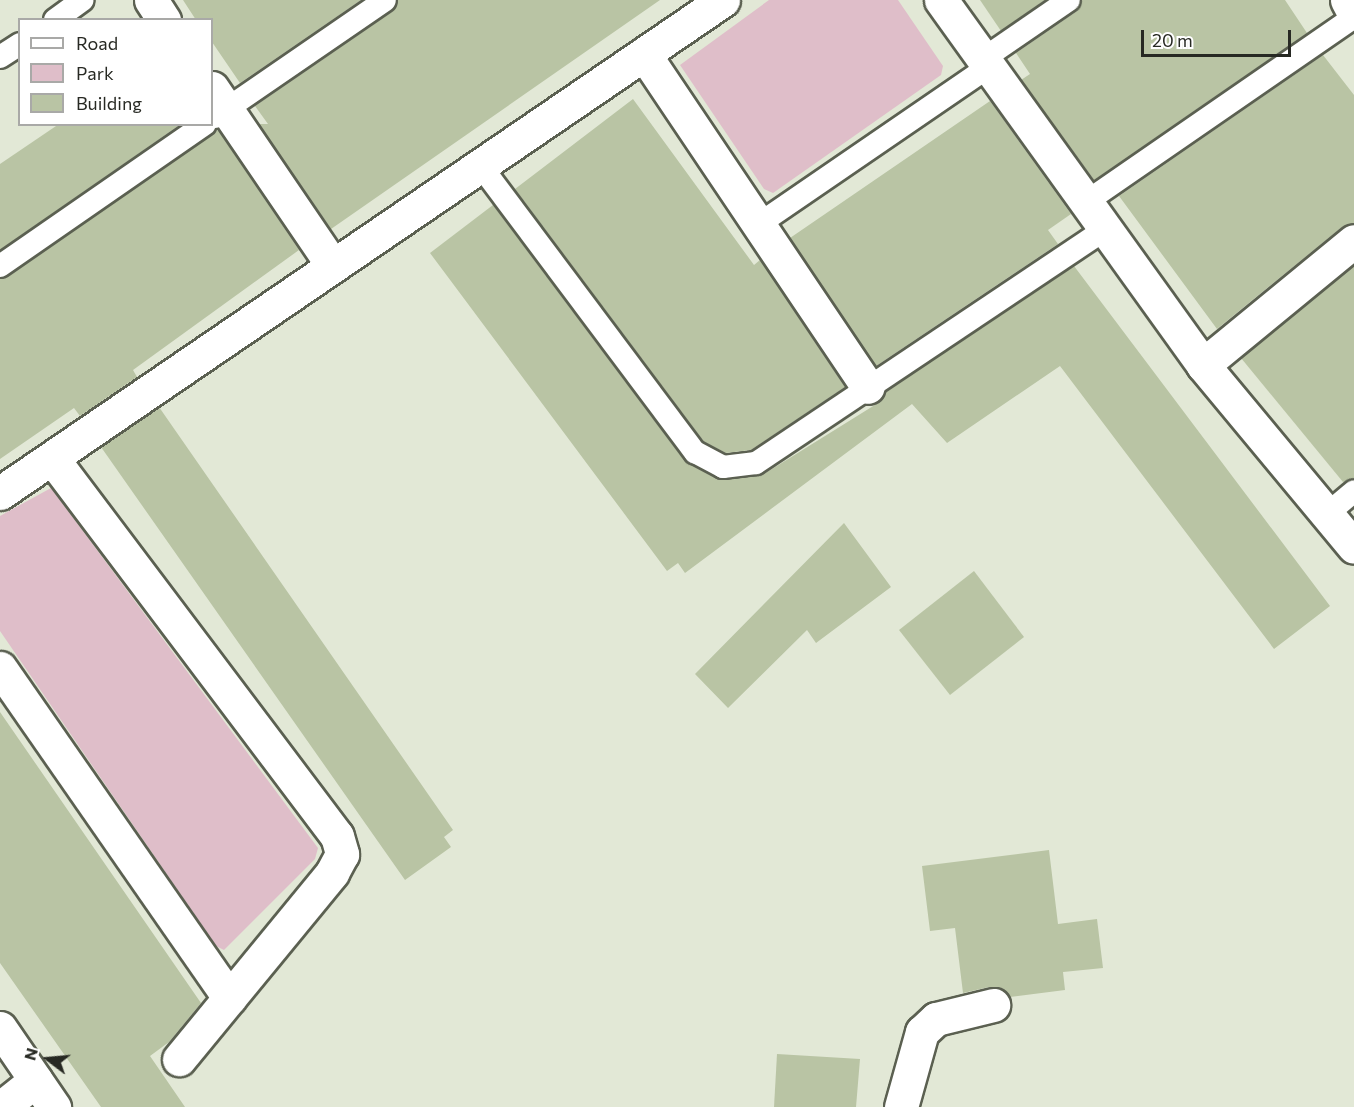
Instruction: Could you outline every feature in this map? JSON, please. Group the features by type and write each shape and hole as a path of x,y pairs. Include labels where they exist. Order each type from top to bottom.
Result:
{"street":[{"path":"151,0 163,18"},
{"path":"0,493 723,0"},
{"path":"941,0 1203,365 1354,547"},
{"path":"1347,0 1354,15"},
{"path":"644,54 868,387"},
{"path":"213,111 333,266"},
{"path":"1203,365 1354,241"},
{"path":"52,458 337,836 342,854 332,873 179,1059"},
{"path":"0,668 229,998"},
{"path":"901,1107 922,1032 936,1019 993,1005"},
{"path":"0,1029 54,1107"},
{"path":"2,1107 36,1080"}],"lane":[{"path":"57,18 83,0"},
{"path":"213,111 385,0"},
{"path":"759,224 986,63 1069,0"},
{"path":"1086,202 1354,15"},
{"path":"0,57 18,45"},
{"path":"0,266 192,126"},
{"path":"480,165 695,452 723,467 756,463 1105,229"},
{"path":"1327,514 1354,491"}],"green space":[{"path":"769,0 898,0 943,66 941,75 773,193 764,189 680,65"},
{"path":"51,488 318,848 315,859 224,950 216,946 0,631 0,516"}],"building":[{"path":"183,0 361,0 240,83 213,43 213,18 195,18"},
{"path":"398,0 660,0 331,229 259,124 268,124 255,106 393,11"},
{"path":"980,0 1045,0 1001,31"},
{"path":"1082,0 1285,0 1307,33 1094,180 1021,80 1030,74 1016,53 1077,11"},
{"path":"1323,55 1354,95 1354,223 1342,227 1217,329 1119,196"},
{"path":"633,99 754,265 760,260 845,387 751,450 726,453 704,442 515,189"},
{"path":"990,101 1071,214 1048,230 1058,244 876,366 790,238"},
{"path":"56,126 178,126 0,250 0,164"},
{"path":"218,130 299,250 133,370 137,377 80,416 74,408 0,459 0,279"},
{"path":"493,205 684,460 724,480 764,474 878,403 885,392 1074,266 1330,606 1274,649 1060,366 947,443 912,404 685,573 678,563 667,571 430,253"},
{"path":"1354,265 1354,478 1343,482 1241,358"},
{"path":"159,407 453,830 444,837 451,847 405,880 101,447"},
{"path":"844,523 891,587 816,643 807,630 728,708 695,674"},
{"path":"974,571 1024,637 950,695 899,630"},
{"path":"0,712 201,1003 169,1042 150,1056 185,1107 101,1107 0,963"},
{"path":"1049,850 1058,924 1097,919 1103,968 1063,972 1065,990 1010,997 989,987 963,993 955,928 930,931 922,866"},
{"path":"777,1054 860,1059 856,1107 774,1107"}]}
